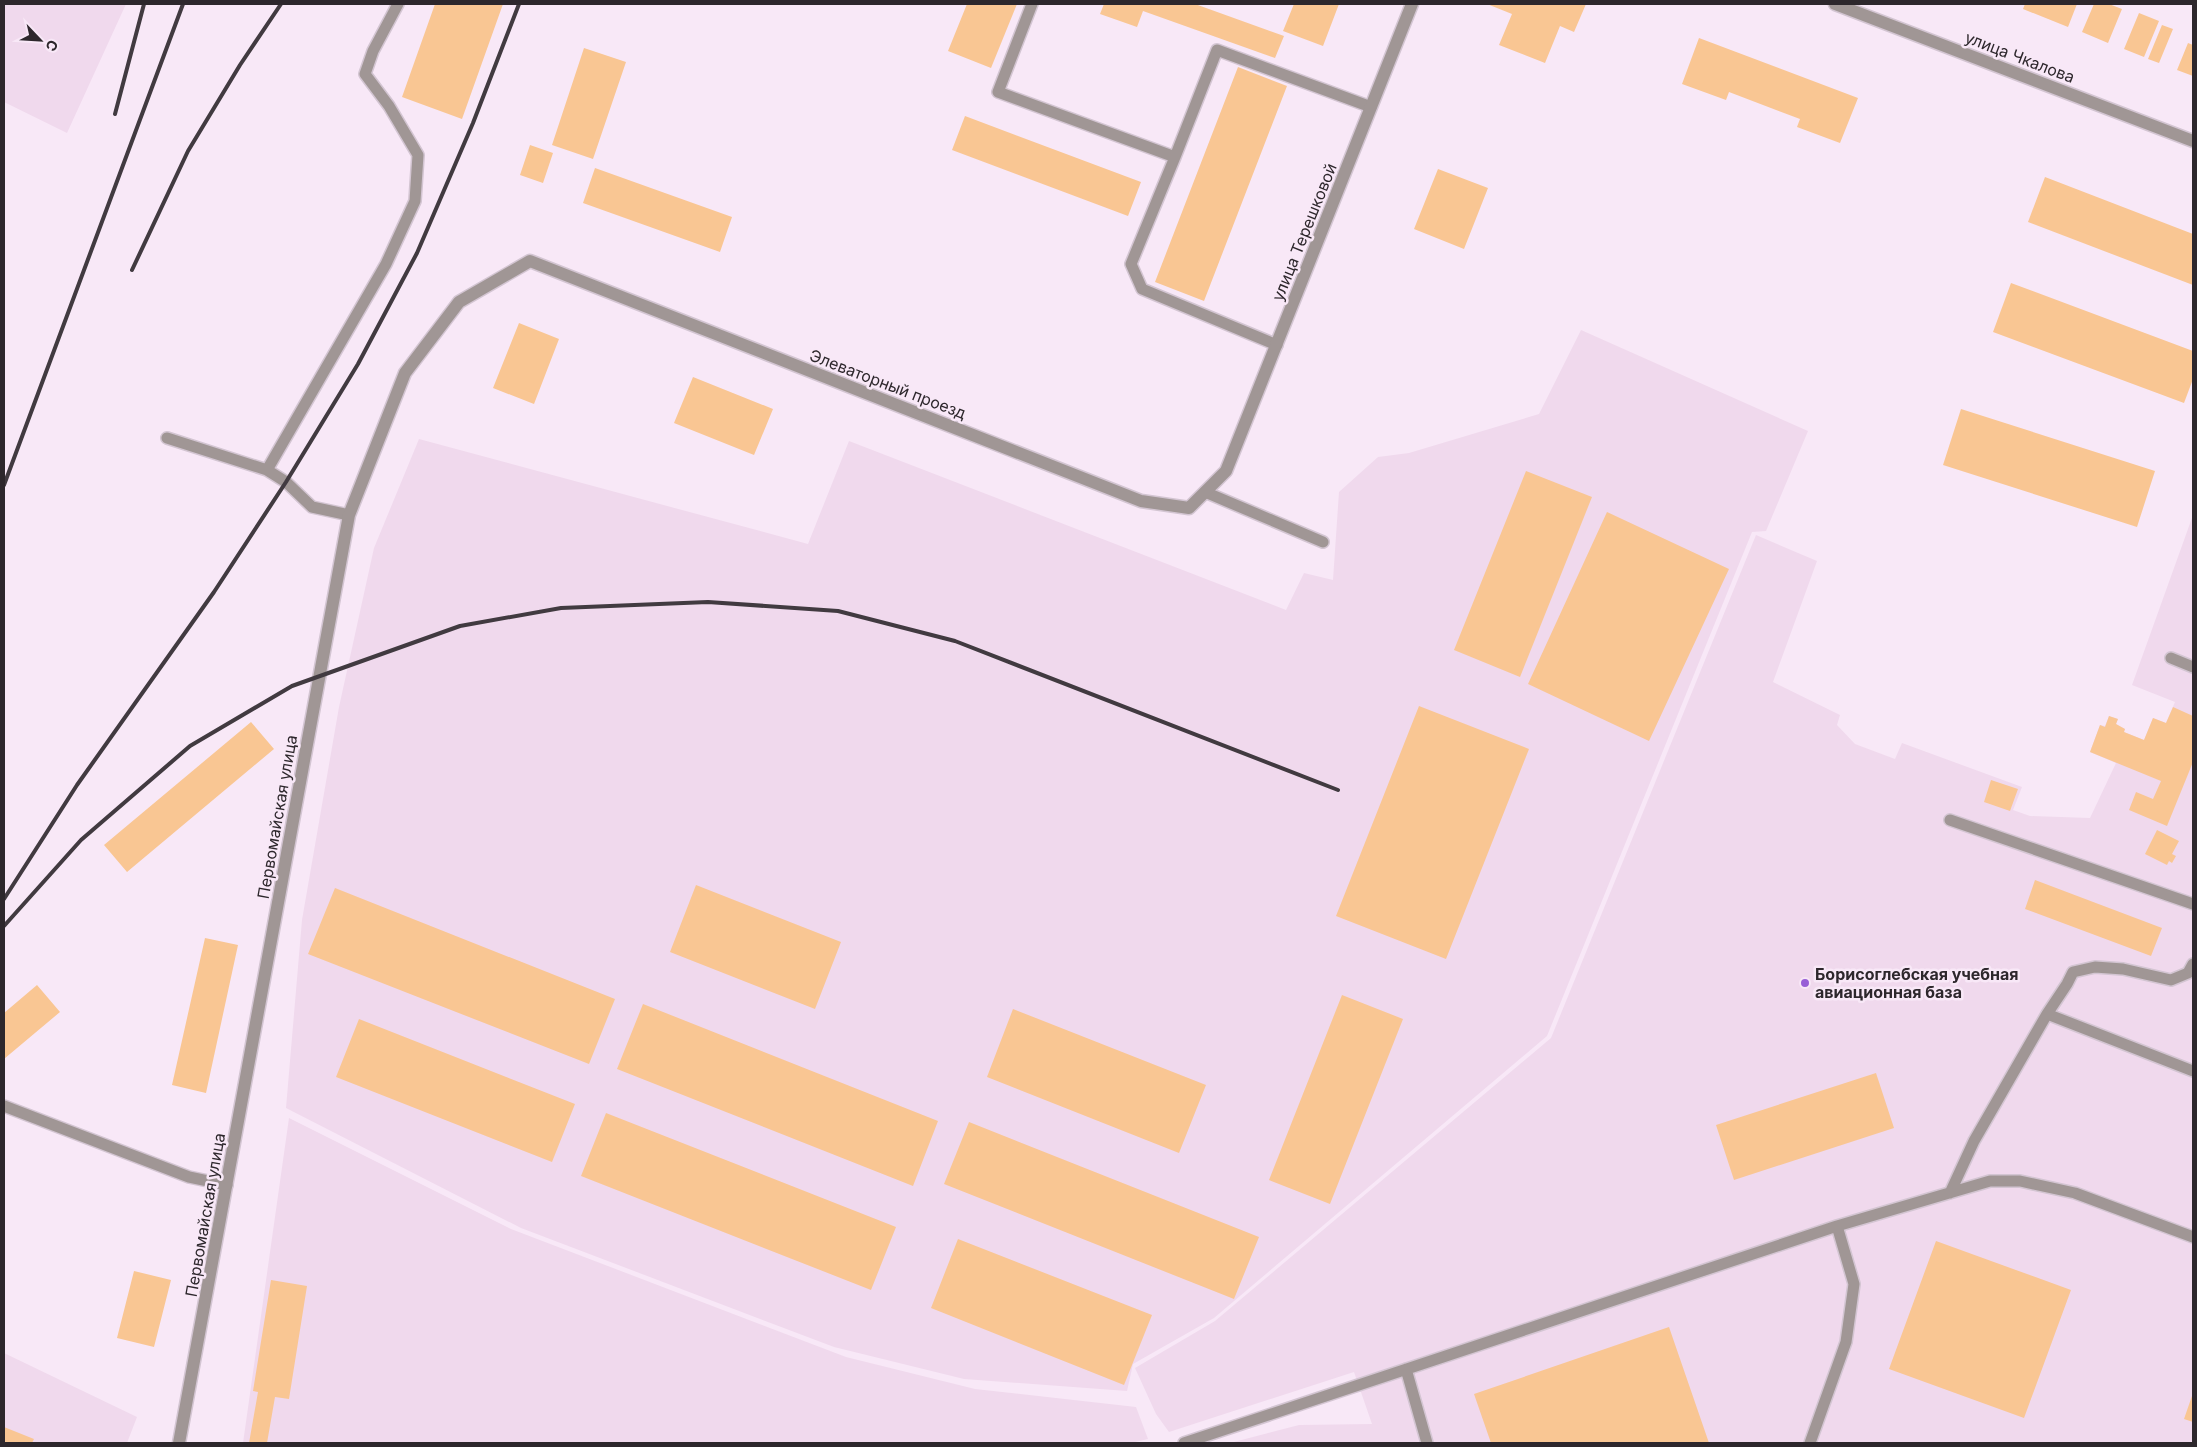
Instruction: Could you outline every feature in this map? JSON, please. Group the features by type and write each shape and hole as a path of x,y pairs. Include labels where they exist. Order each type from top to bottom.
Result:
{"street":[{"name":"улица Терешковой","path":"1226,471 1412,4"},
{"name":"улица Чкалова","path":"1835,4 2193,141"},
{"name":"Элеваторный проезд","path":"530,261 1141,501 1189,508 1226,471"},
{"name":"Первомайская улица","path":"179,1443 349,515 405,374 459,302 530,261"}],"lane":[{"path":"267,470 386,264 415,201 418,156 389,106 365,74 374,51 398,4"},
{"path":"1032,4 998,92 1175,157"},
{"path":"1277,345 1142,289 1131,264 1216,50 1371,107"},
{"path":"167,438 267,470 286,482 312,507 349,515"},
{"path":"1205,492 1323,542"},
{"path":"2171,658 2193,667"},
{"path":"1950,820 2193,904"},
{"path":"1950,1193 1974,1141 2073,972 2095,967 2123,969 2171,980 2188,973 2193,964"},
{"path":"2047,1014 2193,1071"},
{"path":"4,1106 189,1178 227,1185"},
{"path":"1184,1443 1837,1226 1990,1181 2020,1181 2075,1193 2193,1237"},
{"path":"1810,1443 1846,1342 1854,1284 1837,1226"},
{"path":"1406,1369 1427,1443"}],"shaded area":[{"path":"4,4 126,4 67,133 4,102"},
{"path":"1581,330 1808,431 1766,531 1752,532 1547,1036 1214,1318 1133,1364 1127,1391 964,1379 834,1347 521,1228 286,1108 302,920 339,707 374,548 419,439 808,544 849,441 1286,610 1304,573 1333,580 1339,492 1378,457 1409,453 1539,414"},
{"name":"Борисоглебская учебная авиационная база","path":"2193,515 2193,1443 1230,1443 1299,1425 1372,1424 1354,1372 1169,1432 1156,1414 1135,1368 1215,1321 1551,1038 1756,535 1817,561 1773,682 1840,715 1837,725 1855,744 1895,759 1902,743 2022,787 2013,810 2030,816 2090,818 2116,763 2090,752 2100,725 2105,726 2109,716 2118,719 2116,724 2125,729 2124,732 2144,740 2153,718 2166,723 2175,702 2132,685"},
{"path":"289,1118 511,1229 846,1357 975,1389 1136,1407 1148,1439 1131,1443 243,1443"},
{"path":"4,1353 137,1417 127,1443 4,1443"}],"building":[{"path":"435,4 503,4 462,119 402,97"},
{"path":"967,4 1017,4 991,68 948,51"},
{"path":"1104,4 1195,4 1284,36 1275,58 1143,11 1137,27 1100,14"},
{"path":"1294,4 1339,4 1323,46 1283,31"},
{"path":"1487,4 1586,4 1574,32 1560,26 1545,63 1499,45 1512,14"},
{"path":"2025,4 2077,4 2068,27 2023,9"},
{"path":"2094,4 2109,4 2122,9 2108,43 2082,32"},
{"path":"2139,13 2159,21 2144,57 2124,49"},
{"path":"2162,25 2173,29 2159,63 2148,59"},
{"path":"1699,38 1858,98 1840,143 1797,127 1800,119 1729,92 1726,100 1682,84"},
{"path":"2188,43 2193,45 2193,76 2177,70"},
{"path":"584,48 626,62 593,159 552,145"},
{"path":"1238,67 1287,86 1204,301 1155,282"},
{"path":"965,116 1141,182 1128,216 952,150"},
{"path":"530,145 553,153 543,183 520,175"},
{"path":"595,168 732,217 720,252 583,203"},
{"path":"1438,169 1488,188 1464,249 1414,229"},
{"path":"2045,177 2193,234 2193,285 2028,222"},
{"path":"2011,283 2193,351 2193,379 2184,403 1993,332"},
{"path":"519,323 559,339 534,404 493,388"},
{"path":"693,377 773,409 754,455 674,423"},
{"path":"1961,409 2155,471 2137,527 1943,465"},
{"path":"1526,471 1592,497 1520,677 1454,650"},
{"path":"1607,512 1729,569 1649,741 1528,684"},
{"path":"1419,706 1529,749 1446,959 1336,916"},
{"path":"2173,707 2193,716 2193,762 2167,826 2129,810 2136,792 2153,799 2161,781 2090,752 2100,725 2105,727 2109,716 2118,719 2116,724 2125,729 2124,732 2144,740 2153,718 2166,723"},
{"path":"251,722 274,749 127,872 104,845"},
{"path":"1991,780 2018,789 2010,811 1984,802"},
{"path":"2157,830 2179,841 2172,854 2176,856 2172,863 2169,861 2167,865 2145,854"},
{"path":"2035,880 2162,928 2151,956 2025,909"},
{"path":"696,885 841,942 815,1009 670,952"},
{"path":"335,888 615,999 589,1064 308,954"},
{"path":"205,938 238,945 206,1093 172,1085"},
{"path":"37,985 60,1012 4,1059 4,1013"},
{"path":"1342,995 1403,1019 1330,1204 1269,1180"},
{"path":"643,1004 938,1121 913,1186 617,1069"},
{"path":"1013,1009 1206,1085 1179,1153 987,1077"},
{"path":"359,1019 575,1104 552,1162 336,1077"},
{"path":"1876,1073 1894,1128 1734,1180 1716,1125"},
{"path":"606,1113 896,1227 871,1290 581,1176"},
{"path":"969,1122 1259,1237 1234,1299 944,1184"},
{"path":"958,1239 1152,1315 1124,1385 931,1308"},
{"path":"1936,1241 2071,1290 2024,1418 1889,1369"},
{"path":"134,1271 171,1280 154,1347 117,1338"},
{"path":"271,1280 307,1286 289,1399 275,1397 267,1443 249,1443 258,1392 253,1391"},
{"path":"1669,1327 1709,1443 1491,1443 1474,1394"},
{"path":"2193,1393 2193,1422 2184,1419"},
{"path":"4,1427 34,1439 32,1443 4,1443"}],"railway":[{"path":"115,114 144,4"},
{"path":"4,485 183,4"},
{"path":"132,270 188,151 240,65 281,4"},
{"path":"4,899 77,785 214,592 286,482 358,364 417,253 473,123 519,4"},
{"path":"4,926 81,840 190,746 292,686 460,626 561,608 708,602 838,611 955,641 1338,790"}],"place":[{"name":"Борисоглебская учебная авиационная база","path":"1805,983"}]}
